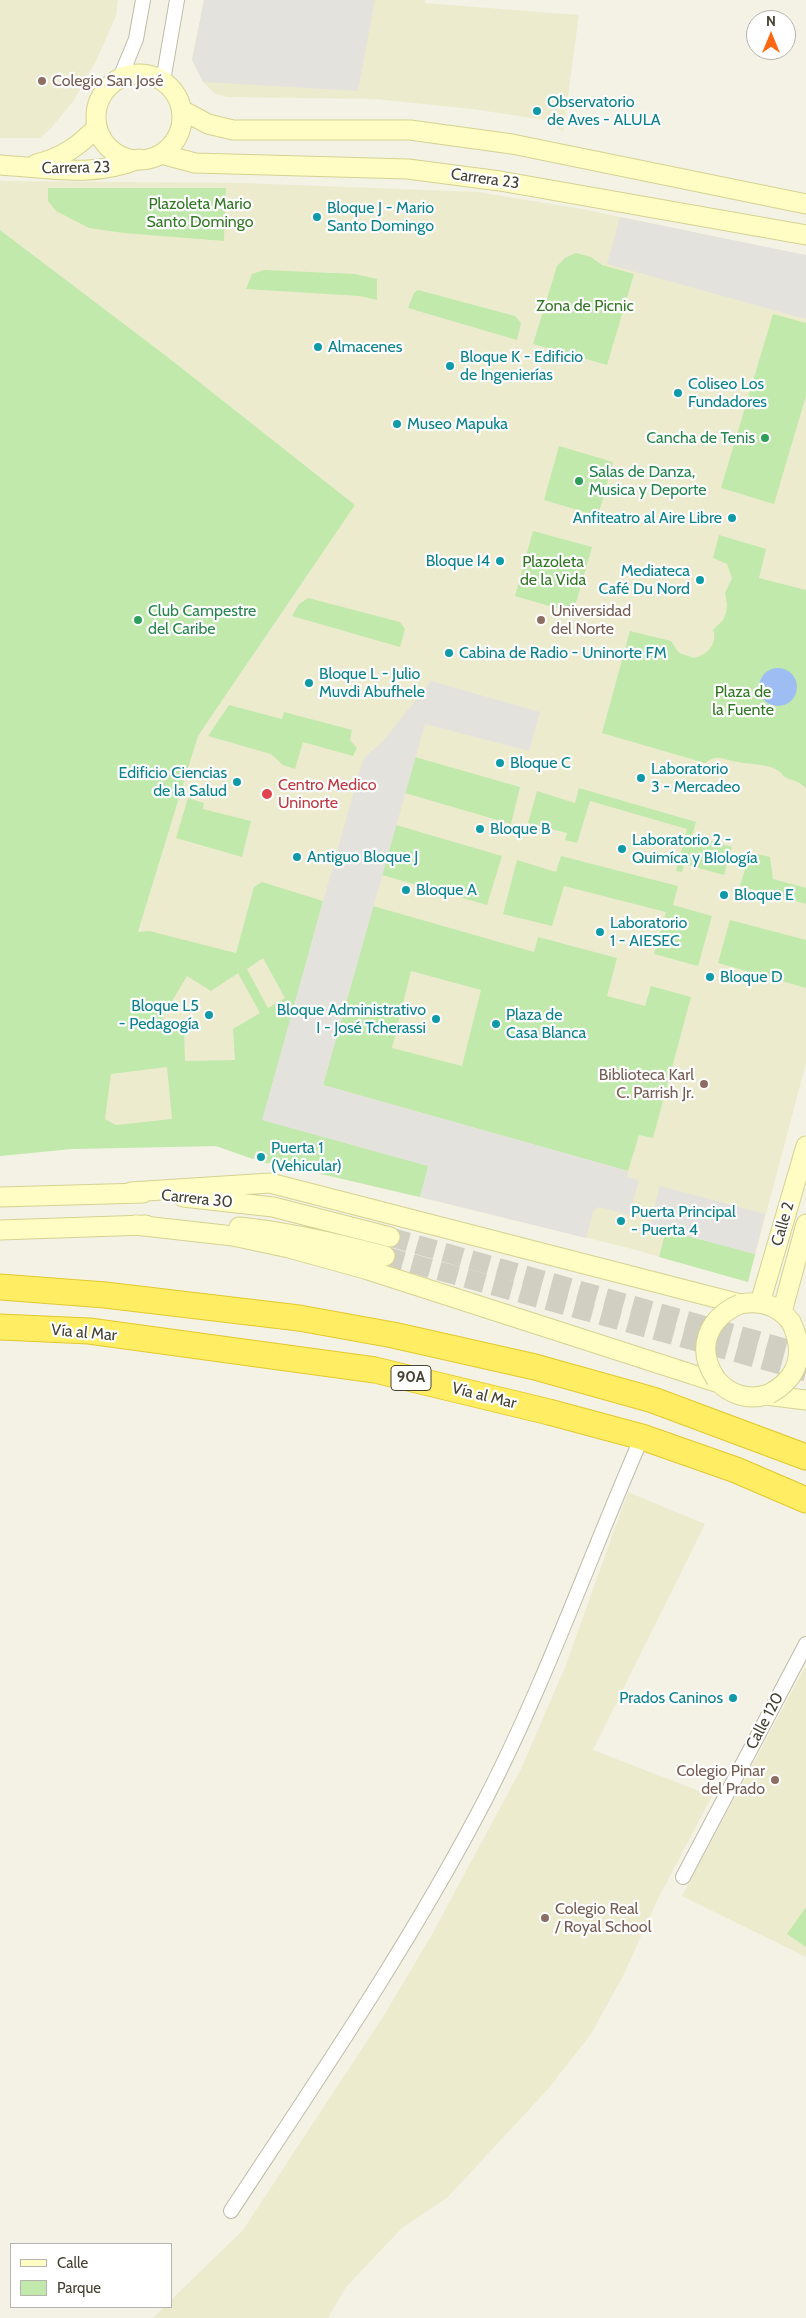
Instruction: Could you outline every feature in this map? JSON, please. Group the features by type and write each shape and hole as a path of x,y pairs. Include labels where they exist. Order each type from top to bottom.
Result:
{"highway":[{"name":"90A","path":"0,1287 105,1294 299,1318 393,1335 535,1366 653,1400 806,1457"},
{"name":"Vía al Mar","path":"0,1327 89,1331 375,1370 549,1412 642,1437 736,1470 806,1500"}],"street":[{"path":"120,78 136,39 143,0"},
{"path":"163,81 177,0"},
{"path":"138,74 147,74 163,81 176,94 182,110 180,130 169,148 161,154 139,159 127,158 108,146 101,137 97,127 96,116 100,99 110,85 120,78 138,74"},
{"path":"182,110 208,124 233,130 410,130 512,144 806,204"},
{"name":"Carrera 23","path":"6,166 37,164 63,156 82,144 97,127"},
{"name":"Carrera 23","path":"161,154 195,163 408,169 500,181 806,235"},
{"name":"Carrera 23","path":"6,166 85,171 112,169 139,159"},
{"name":"Calle 2","path":"760,1303 806,1146"},
{"path":"131,1192 270,1183 740,1304 760,1303 792,1318 798,1332 801,1347 799,1362 793,1376 782,1387 768,1395"},
{"name":"Carrera 30","path":"0,1197 131,1192 273,1207 390,1237"},
{"name":"Calle 2","path":"792,1318 806,1224"},
{"path":"135,1225 233,1236 299,1251 365,1269 717,1381 739,1395 753,1397 768,1395 806,1400"},
{"name":"Carrera 30","path":"0,1230 135,1225 218,1225 320,1238 385,1256"},
{"path":"717,1381 710,1370 706,1357 705,1343 709,1330 717,1318 728,1309 740,1304"},
{"path":"231,2211 392,1964 484,1801 531,1703 642,1437"},
{"name":"Calle 120","path":"683,1877 806,1644"}],"shaded area":[{"name":"Colegio San José","path":"0,0 118,0 116,16 96,61 74,100 52,127 40,138 0,138"},
{"path":"204,0 425,0 425,3 579,15 563,132 546,120 472,109 375,99 228,97 215,94 203,82 192,60"},
{"path":"204,0 375,0 358,91 203,82 192,60"},
{"name":"Universidad del Norte","path":"0,181 244,183 477,192 583,209 806,256 806,1063 748,1282 629,1248 274,1163 268,1164 216,1146 72,1149 198,736 355,505 165,355 0,230"},
{"path":"620,217 806,255 806,319 607,264"},
{"path":"431,681 540,712 529,751 425,724 323,1085 628,1171 628,1177 639,1180 629,1215 599,1207 593,1212 586,1238 420,1197 428,1166 262,1120 363,759 383,741"},
{"path":"660,1186 765,1214 755,1254 649,1226"},
{"name":"Colegio Real / Royal School","path":"628,1492 705,1524 593,1750 712,1796 657,1901 623,1976 591,2034 548,2089 448,2197 402,2228 346,2287 328,2318 153,2318 163,2308 172,2308 172,2299 243,2230 386,2012 431,1936 522,1767 565,1667"},
{"name":"Colegio Pinar del Prado","path":"806,1665 806,1957 682,1896"}],"green space":[{"name":"Plazoleta Mario Santo Domingo","path":"48,188 226,188 224,241 124,233 89,228 56,211 48,201"},
{"name":"Club Campestre del Caribe","path":"0,230 165,355 355,505 198,736 138,932 149,931 236,953 254,887 262,882 323,901 263,1120 429,1166 420,1197 274,1163 265,1163 268,1155 256,1151 253,1159 216,1146 72,1149 0,1156","holes":["263,958 285,998 268,1008 247,969","238,973 260,1013 233,1029 235,1060 185,1061 184,1032 162,1018 187,976 211,991","167,1067 172,1119 116,1125 105,1119 111,1074"]},
{"name":"Zona de Picnic","path":"576,253 591,257 602,265 634,274 607,365 533,344 557,266 565,258"},
{"path":"264,270 355,274 377,279 377,300 360,296 246,289 252,274"},
{"name":"Zona de Picnic","path":"418,290 515,316 521,323 517,340 408,308 414,293"},
{"path":"773,314 806,323 806,396 774,504 721,488"},
{"name":"Salas de Danza, Musica y Deporte","path":"559,446 613,462 598,516 544,500"},
{"name":"Plazoleta de la Vida","path":"533,531 592,547 573,613 515,596"},
{"name":"Plaza de la Fuente","path":"719,535 766,549 759,578 806,590 806,788 784,777 780,772 771,767 721,758 714,758 705,763 602,733 630,631 671,641 679,653 694,658 707,652 713,644 713,630 723,620 726,613 725,593 732,578 727,564 713,558"},
{"path":"308,598 400,622 405,629 400,647 292,616 299,604"},
{"path":"229,705 282,719 284,712 352,730 350,740 357,748 353,756 303,742 295,769 283,765 271,754 208,736"},
{"path":"415,757 520,787 511,824 405,793"},
{"path":"579,788 696,822 692,836 732,847 724,875 684,864 682,872 676,871 687,829 590,801 577,843 565,840 567,833 528,823 537,791 575,803"},
{"path":"188,798 204,803 203,809 251,821 242,857 176,838"},
{"path":"396,825 502,856 487,905 382,875"},
{"path":"750,852 770,857 773,879 806,888 806,904 740,886"},
{"path":"561,856 678,886 673,905 712,916 698,966 654,954 666,912 564,886 552,926 503,914 517,860 556,872"},
{"path":"373,906 534,952 538,937 617,958 607,996 645,1006 651,986 691,997 653,1138 639,1135 628,1171 323,1085","holes":["411,971 481,990 462,1066 392,1048"]},
{"path":"730,920 806,940 806,988 718,963"},
{"path":"666,1230 755,1254 748,1282 659,1257"},
{"path":"806,1907 806,1947 787,1934"}],"water":[{"path":"778,668 791,674 797,687 791,700 778,706 765,700 759,687 765,674"}],"tunnel":[{"path":"390,1237 806,1354"},
{"path":"385,1256 806,1372"}],"place":[{"name":"Colegio San José","path":"42,81"},
{"name":"Observatorio de Aves - ALULA","path":"537,111"},
{"name":"Bloque J - Mario Santo Domingo","path":"317,217"},
{"name":"Almacenes","path":"318,347"},
{"name":"Bloque K - Edificio de Ingenierías","path":"450,366"},
{"name":"Coliseo Los Fundadores","path":"678,393"},
{"name":"Museo Mapuka","path":"397,424"},
{"name":"Cancha de Tenis","path":"765,438"},
{"name":"Salas de Danza, Musica y Deporte","path":"579,481"},
{"name":"Anfiteatro al Aire Libre","path":"732,518"},
{"name":"Bloque I4","path":"500,561"},
{"name":"Mediateca Café Du Nord","path":"700,580"},
{"name":"Club Campestre del Caribe","path":"138,620"},
{"name":"Universidad del Norte","path":"541,620"},
{"name":"Cabina de Radio - Uninorte FM","path":"449,653"},
{"name":"Bloque L - Julio Muvdi Abufhele","path":"309,683"},
{"name":"Bloque C","path":"500,763"},
{"name":"Laboratorio 3 - Mercadeo","path":"641,778"},
{"name":"Edificio Ciencias de la Salud","path":"237,782"},
{"name":"Centro Medico Uninorte","path":"267,794"},
{"name":"Bloque B","path":"480,829"},
{"name":"Laboratorio 2 - Quimíca y BIología","path":"622,849"},
{"name":"Antiguo Bloque J","path":"297,857"},
{"name":"Bloque A","path":"406,890"},
{"name":"Bloque E","path":"724,895"},
{"name":"Laboratorio 1 - AIESEC","path":"600,932"},
{"name":"Bloque D","path":"710,977"},
{"name":"Bloque L5 - Pedagogía","path":"209,1015"},
{"name":"Bloque Administrativo I - José Tcherassi","path":"436,1019"},
{"name":"Plaza de Casa Blanca","path":"496,1024"},
{"name":"Biblioteca Karl C. Parrish Jr.","path":"704,1084"},
{"name":"Puerta 1 (Vehicular)","path":"261,1157"},
{"name":"Puerta Principal - Puerta 4","path":"621,1221"},
{"name":"Prados Caninos","path":"733,1698"},
{"name":"Colegio Pinar del Prado","path":"775,1780"},
{"name":"Colegio Real / Royal School","path":"545,1918"}]}
